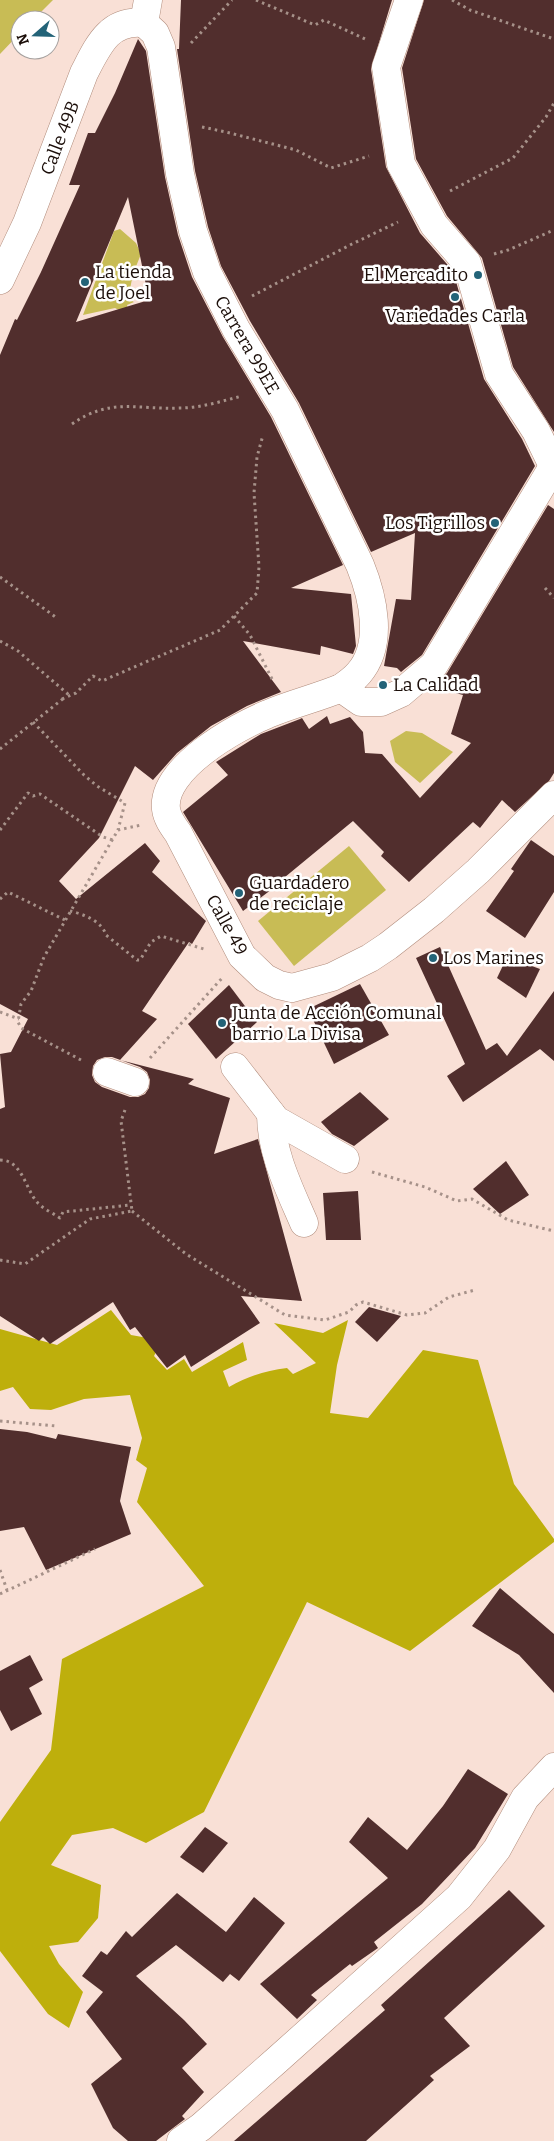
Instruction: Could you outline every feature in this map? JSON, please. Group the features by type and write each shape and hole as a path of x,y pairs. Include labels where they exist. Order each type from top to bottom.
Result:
{"street":[{"path":"341,688 361,702 381,702 401,693 434,665 553,465 536,431 499,374 467,263 434,225 401,164 386,67 409,0"},
{"name":"Carrera 99EE","path":"146,11 161,47 180,174 193,231 207,272 225,310 272,388 310,460 366,580 375,618 368,658"},
{"name":"Calle 49B","path":"0,280 27,223 84,74 100,42 120,25 132,21 146,11"},
{"name":"Calle 49","path":"368,658 359,673 341,688 268,714 231,733 192,760 169,790 166,811 170,821 242,956 265,978 279,985 292,988 315,983 354,967 388,946 434,910 484,865 554,795"},
{"path":"235,1066 276,1120 345,1159"},
{"path":"107,1072 135,1082"},
{"path":"271,1114 271,1126 277,1159 304,1223"},
{"path":"181,2141 201,2127 460,1897 497,1849 525,1798 554,1767"}],"path":[{"path":"190,44 232,0"},
{"path":"256,0 315,25 324,20 392,51"},
{"path":"452,0 470,10 554,39"},
{"path":"225,310 513,158 546,117 554,103"},
{"path":"171,122 226,132 296,150 331,168 398,146"},
{"path":"467,263 508,250 554,230"},
{"path":"72,424 107,407 181,408 216,403 255,392 261,395 272,388"},
{"path":"62,699 76,693 93,676 102,681 220,630 257,593 260,567 254,493 257,457 266,428"},
{"path":"0,577 57,618"},
{"path":"545,588 554,598"},
{"path":"234,616 250,635 273,680 312,699"},
{"path":"0,641 18,650 71,694 62,699 0,749"},
{"path":"33,722 96,786 125,803 118,830 44,957 30,991 21,1004 19,1019 21,1028 107,1072"},
{"path":"0,830 28,793 33,796 40,794 103,837 113,840"},
{"path":"118,830 170,821"},
{"path":"0,899 8,892 65,920"},
{"path":"70,911 81,914 95,922 105,930 106,934 137,960 140,960 152,942 161,936 204,949 242,956"},
{"path":"242,956 139,1070 121,1121 132,1211 186,1254 284,1315 325,1320 349,1312 356,1305 364,1302 407,1315 425,1313 449,1297 475,1290"},
{"path":"0,1012 19,1019"},
{"path":"345,1159 356,1168 424,1187 457,1201 472,1198 508,1220 554,1231"},
{"path":"0,1160 5,1160 16,1166 38,1203 60,1218 64,1212 131,1205"},
{"path":"0,1260 25,1264 90,1219 132,1211"},
{"path":"0,1422 56,1426"},
{"path":"0,1594 95,1549"},
{"path":"0,1570 7,1590"}],"shaded area":[{"path":"0,0 53,0 43,10 10,10 10,44 0,54"},
{"path":"120,229 136,243 141,254 133,274 128,299 134,302 127,305 129,313 115,308 83,315 114,231"},
{"path":"406,731 422,733 453,752 420,783 395,762 390,741"},
{"path":"349,846 386,890 294,966 258,921"},
{"path":"111,1310 131,1335 148,1338 156,1352 154,1356 167,1370 184,1359 192,1372 243,1342 247,1360 223,1371 229,1387 264,1372 287,1368 293,1374 316,1363 274,1323 323,1333 348,1320 337,1365 330,1413 368,1418 423,1350 478,1360 514,1484 554,1539 554,1542 410,1651 307,1602 204,1812 146,1843 113,1828 72,1835 51,1865 101,1885 98,1918 78,1942 49,1946 59,1964 83,1992 69,2028 48,2014 0,1951 0,1822 51,1750 62,1659 204,1586 137,1502 147,1468 136,1460 142,1438 130,1395 84,1399 51,1410 30,1409 13,1387 0,1391 0,1329 57,1345"}],"building":[{"path":"181,0 392,0 371,69 386,167 420,233 453,271 484,379 522,439 535,466 422,655 401,672 397,668 384,666 396,599 411,600 415,533 371,552 299,403 250,321 221,266 208,227 195,171 177,49 179,49"},
{"path":"424,0 554,0 554,432 513,367 482,258 447,216 416,159 402,68"},
{"path":"138,39 146,51 165,177 178,235 192,277 223,337 271,417 343,565 291,588 351,594 356,646 353,654 321,646 320,655 243,641 281,692 247,706 211,726 177,753 153,780 135,766 99,838 59,881 76,899 145,843 160,861 152,872 206,921 192,944 189,942 142,1011 157,1019 120,1060 105,1057 97,1060 93,1066 92,1075 95,1082 102,1087 130,1097 138,1097 145,1094 149,1088 150,1080 147,1072 140,1067 121,1060 194,1079 188,1084 230,1098 214,1154 258,1139 302,1301 241,1296 260,1323 191,1367 185,1355 167,1368 135,1327 130,1330 113,1302 50,1344 43,1337 39,1341 0,1316 0,1109 5,1107 0,1054 11,1052 28,1019 0,1004 0,355 15,319 17,320 41,272 80,185 69,185 88,133 95,133 115,93","holes":["128,197 149,300 76,322"]},
{"path":"548,505 554,509 554,773 549,781 515,812 502,800 480,828 473,822 409,882 381,856 384,852 353,821 280,883 243,911 183,812 228,775 216,762 261,734 302,718 309,729 327,716 330,724 350,717 363,732 365,753 382,754 420,798 471,743 451,734 463,695 433,687 447,673"},
{"path":"531,840 554,856 554,892 525,938 486,911 514,871 511,869"},
{"path":"440,947 486,1050 497,1043 507,1056 554,991 554,1061 540,1049 463,1102 447,1076 465,1064 416,958"},
{"path":"507,957 540,969 526,998 497,978"},
{"path":"360,984 389,1035 334,1064 308,1009"},
{"name":"Junta de Acción Comunal barrio La Divisa","path":"229,985 257,1022 216,1059 188,1024"},
{"path":"360,1092 389,1119 354,1146 332,1134 321,1122"},
{"path":"506,1161 529,1195 500,1214 473,1189"},
{"path":"358,1191 361,1240 326,1240 323,1193"},
{"path":"369,1307 401,1316 377,1342 355,1322"},
{"path":"0,1429 27,1432 56,1439 58,1434 131,1447 120,1501 131,1534 46,1570 24,1527 0,1531"},
{"path":"500,1588 554,1634 554,1693 519,1655 472,1626"},
{"path":"30,1655 43,1680 29,1688 42,1714 11,1731 0,1710 0,1671"},
{"path":"468,1769 508,1794 475,1848 422,1904 374,1942 378,1948 352,1966 350,1964 311,1995 317,2000 297,2019 260,1984 388,1878 349,1842 368,1817 407,1850 443,1806"},
{"path":"205,1827 228,1843 203,1873 180,1857"},
{"path":"509,1890 545,1926 444,2018 470,2046 430,2076 434,2080 366,2141 234,2141 385,2010 381,2005"},
{"path":"177,1893 226,1932 254,1897 285,1923 239,1981 230,1974 223,1982 176,1945 136,1976 207,2044 182,2068 204,2092 182,2116 185,2119 156,2141 128,2141 113,2128 91,2084 122,2059 86,2012 103,1992 82,1976 101,1951 107,1955 126,1931 132,1937"}],"place":[{"name":"El Mercadito","path":"478,275"},
{"name":"La tienda de Joel","path":"85,282"},
{"name":"Variedades Carla","path":"455,297"},
{"name":"Los Tigrillos","path":"495,523"},
{"name":"La Calidad","path":"383,685"},
{"name":"Guardadero de reciclaje","path":"239,893"},
{"name":"Los Marines","path":"433,958"},
{"name":"Junta de Acción Comunal barrio La Divisa","path":"222,1023"}]}
